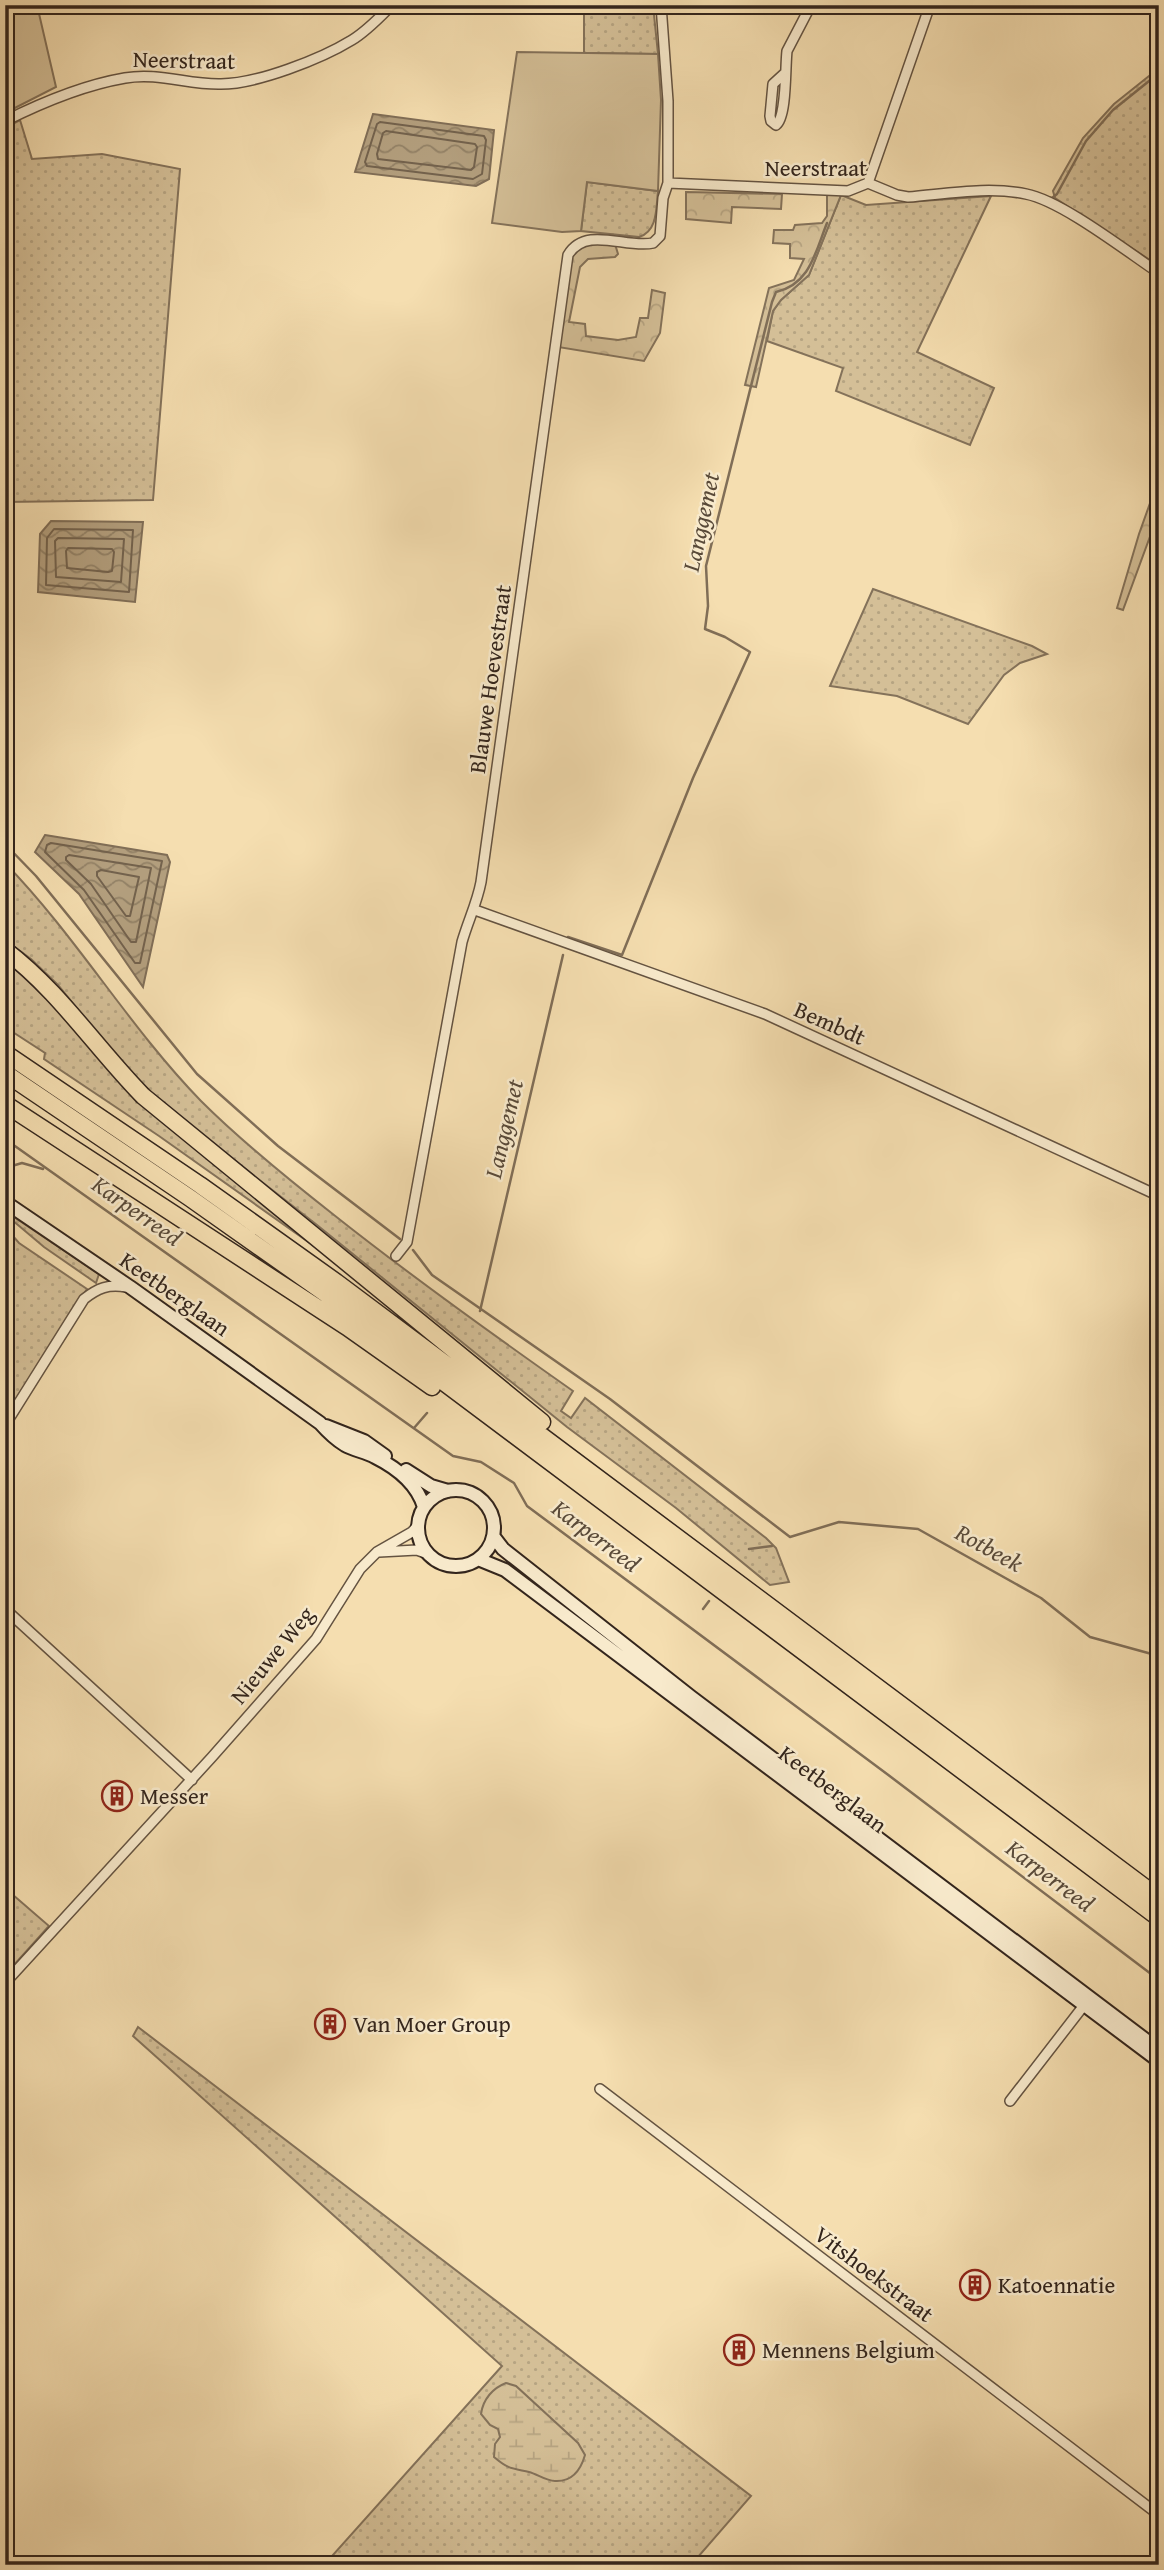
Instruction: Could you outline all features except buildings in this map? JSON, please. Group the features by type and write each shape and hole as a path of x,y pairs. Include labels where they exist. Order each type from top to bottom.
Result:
{"highway":[{"path":"5,950 36,975 55,995 113,1065 143,1096 542,1423 553,1443"},
{"path":"5,1053 200,1185 336,1282 1159,1898"},
{"path":"5,1073 315,1286 1159,1918"},
{"path":"5,1104 325,1313 435,1389 463,1397"}],"main road":[{"name":"Keetberglaan","path":"5,1202 130,1287 320,1423 333,1437 348,1447 377,1458 411,1482 419,1492 424,1507"},
{"name":"Keetberglaan","path":"320,1423 364,1441 422,1480 448,1491"},
{"path":"448,1491 470,1493 483,1501 492,1517 493,1536 488,1549 478,1559 454,1566 440,1562 428,1554 420,1540 418,1525 424,1507 434,1497 448,1491"},
{"name":"Keetberglaan","path":"493,1536 503,1549 605,1632 1159,2050"},
{"name":"Keetberglaan","path":"478,1559 505,1570 1159,2061"}],"street":[{"name":"Neerstraat","path":"5,121 63,95 127,78 158,77 222,84 262,77 332,52 372,26 392,5"},
{"path":"661,5 668,101 668,183"},
{"path":"785,73 773,84 771,121 776,125 782,117 787,51 811,5"},
{"path":"868,183 930,5"},
{"name":"Neerstraat","path":"668,183 848,191 868,183 908,197 990,191 1029,194 1053,204 1159,273"},
{"name":"Blauwe Hoevestraat","path":"396,1256 407,1242 462,942 468,920 475,910 481,882 568,255 579,242 589,240 644,245 653,243 660,236 663,198 668,183"},
{"name":"Bembdt","path":"475,910 765,1014 1159,1196"},
{"path":"5,1425 84,1299 98,1288 113,1285 130,1287"},
{"name":"Nieuwe Weg","path":"5,1983 192,1780 316,1639 360,1569 377,1552 412,1532 418,1525"},
{"path":"377,1552 417,1550 428,1554"},
{"path":"5,1609 192,1780"},
{"path":"1010,2101 1085,2004"},
{"name":"Vitshoekstraat","path":"600,2089 1159,2515"}],"green space":[{"path":"5,5 37,5 56,87 5,113"},
{"path":"584,5 653,5 658,54 584,53"},
{"path":"517,52 658,54 661,100 658,191 587,182 581,231 562,232 492,223"},
{"path":"1159,68 1159,266 1055,198 1053,191 1083,138 1114,104"},
{"path":"20,120 32,159 102,154 180,169 153,500 5,502 5,128"},
{"path":"587,182 658,191 655,218 650,230 639,237 581,231"},
{"path":"686,192 782,194 781,209 732,207 731,223 686,219"},
{"path":"827,195 841,195 809,275 781,300 773,311 756,387 745,385 769,288 794,280 804,259 790,258 790,244 773,243 774,230 793,230 795,225 822,223 827,216"},
{"path":"841,195 866,205 991,196 917,352 994,388 970,445 836,391 843,368 767,341 773,311 781,300 809,275"},
{"path":"588,243 615,244 618,254 615,257 588,259 580,267 569,322 585,324 586,336 618,340 636,337 640,318 648,318 652,290 665,293 660,333 644,361 558,347 571,257 575,250"},
{"path":"1159,478 1159,512 1123,610 1117,608"},
{"path":"873,589 1032,646 1047,654 1020,663 1004,675 968,724 897,696 830,686"},
{"path":"5,863 56,921 175,1073 233,1131 393,1261 573,1391 561,1411 571,1418 585,1398 766,1538 776,1548 789,1582 770,1585 166,1107 122,1064 58,985 31,959 5,940"},
{"path":"5,957 18,967 82,1037 345,1268 159,1136 44,1059 45,1053 5,1027"},
{"path":"5,1211 99,1274 96,1283 44,1247 5,1214"},
{"path":"5,1227 19,1243 87,1289 5,1416"},
{"path":"5,1888 49,1926 5,1975"},
{"path":"138,2027 751,2496 691,2565 324,2565 502,2366 133,2036"},
{"path":"506,2383 516,2386 578,2443 585,2455 578,2470 571,2477 561,2481 548,2480 510,2468 494,2457 495,2444 500,2437 498,2429 490,2425 481,2414 489,2395"}],"water":[{"path":"373,114 494,130 489,179 476,186 355,172"},
{"path":"51,521 143,522 135,602 38,592 40,534"},
{"path":"45,835 167,855 170,862 143,987 79,894 35,852"}],"waterway":[{"name":"Langgemet","path":"1047,197 1052,198 1057,194 1086,141 1113,110 1159,73"},
{"name":"Langgemet","path":"568,937 622,955 693,778 750,652 705,629 708,606 706,566 772,302 776,292 797,282 804,275 815,256 827,223"},
{"path":"5,844 36,876 197,1074 278,1146 400,1239"},
{"name":"Langgemet","path":"480,1311 563,955"},
{"name":"Karperreed","path":"5,1139 453,1456 481,1462 514,1483 527,1506 1159,1980"},
{"path":"5,1168 22,1163 43,1169"},
{"path":"413,1250 432,1275 610,1399 790,1537"},
{"name":"Langgemet","path":"414,1428 427,1413"},
{"name":"Rotbeek","path":"790,1537 839,1522 918,1529 1041,1598 1090,1637 1159,1656"},
{"name":"Rotbeek","path":"749,1549 772,1546"},
{"name":"Rotbeek","path":"703,1609 709,1601"}],"place":[{"name":"Messer","path":"117,1796"},
{"name":"Van Moer Group","path":"330,2024"},
{"name":"Katoennatie","path":"975,2285"},
{"name":"Mennens Belgium","path":"739,2350"}]}
